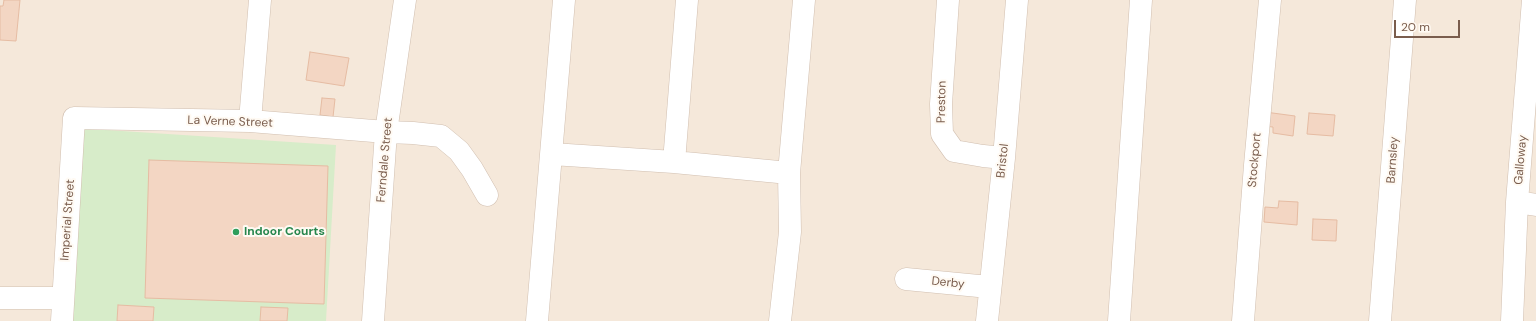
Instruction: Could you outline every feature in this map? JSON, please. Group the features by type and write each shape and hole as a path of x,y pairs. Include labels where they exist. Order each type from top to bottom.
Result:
{"street":[{"path":"250,121 260,0"},
{"name":"Ferndale Street","path":"373,321 386,132 405,0"},
{"path":"537,321 564,0"},
{"path":"674,162 687,0"},
{"path":"780,321 790,232 789,172 804,0"},
{"name":"Preston","path":"948,0 941,104 942,134 954,150 1004,158"},
{"name":"Bristol","path":"987,321 989,287 1004,158 1017,0"},
{"path":"1119,321 1141,0"},
{"name":"Stockport","path":"1243,321 1270,0"},
{"name":"Barnsley","path":"1380,321 1405,0"},
{"name":"Galloway","path":"1512,321 1527,203 1532,77 1533,0"},
{"name":"La Verne Street","path":"74,118 250,121 441,136 460,151 487,195"},
{"name":"Imperial Street","path":"62,321 74,118"},
{"path":"552,154 674,162 789,172"},
{"name":"Derby","path":"906,278 989,287"},
{"path":"0,298 63,298"}],"shaded area":[{"path":"0,0 1536,0 1536,321 0,321"}],"green space":[{"path":"76,128 336,145 326,321 64,321"}],"building":[{"path":"4,0 20,0 16,41 0,40 0,6 3,6"},
{"path":"310,52 349,58 344,86 306,80"},
{"path":"322,98 335,99 333,117 320,115"},
{"path":"1265,112 1295,116 1293,136 1273,133 1273,127 1263,126"},
{"path":"1309,113 1335,115 1333,136 1307,134"},
{"name":"Indoor Courts","path":"149,160 328,166 324,304 145,298"},
{"path":"1279,201 1298,202 1297,225 1264,222 1265,207 1278,208"},
{"path":"1313,219 1337,220 1336,241 1312,240"},
{"path":"118,305 154,307 153,321 117,321"},
{"path":"261,307 288,308 287,321 260,321"}],"place":[{"name":"Indoor Courts","path":"236,232"}]}
